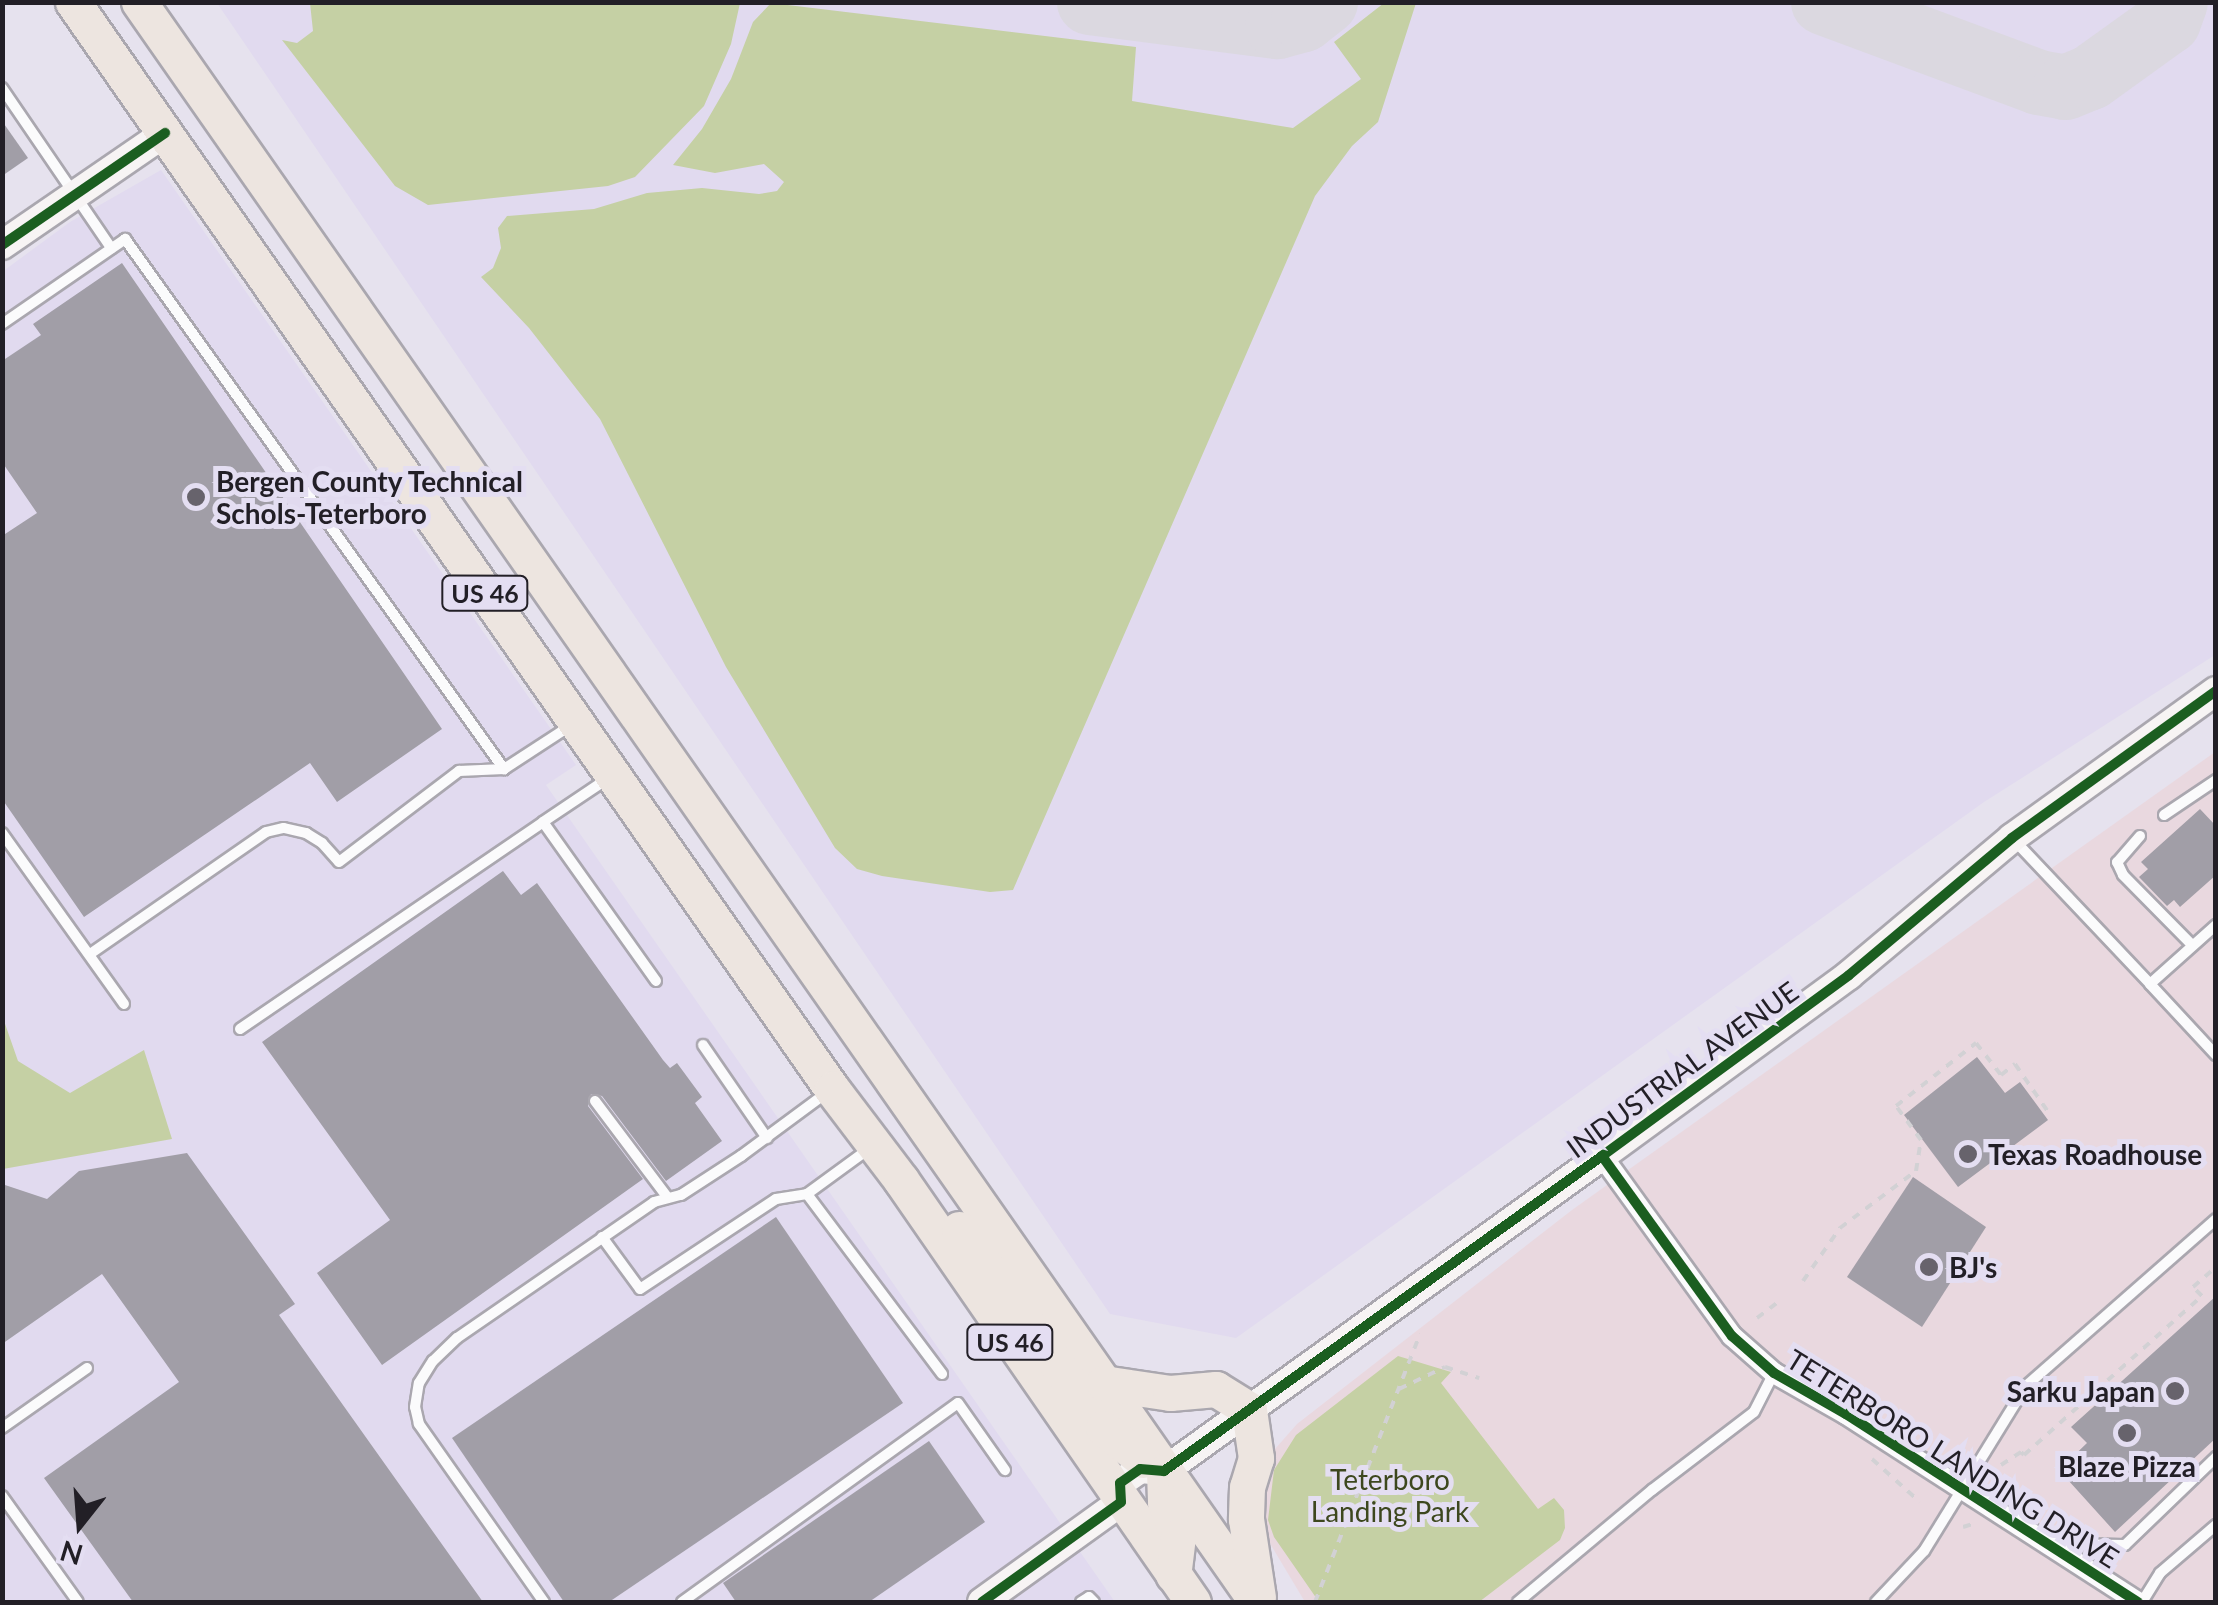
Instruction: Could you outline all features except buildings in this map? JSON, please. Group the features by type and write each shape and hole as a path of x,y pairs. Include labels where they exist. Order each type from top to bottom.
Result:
{"highway":[{"name":"US 46","path":"73,2 1183,1588"},
{"name":"US 46","path":"139,2 1258,1602"},
{"path":"901,1180 967,1236 1103,1428 1131,1453 1164,1471 1165,1502 1178,1536 1183,1588"},
{"path":"1103,1383 1170,1392 1216,1389 1250,1410 1256,1458 1248,1487 1246,1519 1258,1602"}],"street":[{"path":"2,245 165,134"},
{"name":"INDUSTRIAL AVENUE","path":"1121,1502 1120,1483 1140,1469 1164,1471 1602,1156 1849,975 2012,838 2216,691"},
{"name":"TETERBORO LANDING DRIVE","path":"1602,1156 1732,1336 1774,1373 2140,1602"},
{"path":"982,1602 1121,1502"}],"lane":[{"path":"2,88 111,248"},
{"path":"2,324 125,238 504,769"},
{"path":"90,954 266,832 284,828 306,834 322,843 339,862 459,771 504,769 575,723"},
{"path":"240,1030 612,776"},
{"path":"2164,815 2216,780"},
{"path":"543,822 656,982"},
{"path":"2,834 124,1004"},
{"path":"2140,836 2116,862 2122,876 2192,945"},
{"path":"2012,838 2216,1055"},
{"path":"2150,984 2216,926"},
{"path":"703,1045 766,1138"},
{"path":"544,1602 419,1424 417,1395 433,1361 457,1338 602,1237 654,1202 681,1195 832,1089"},
{"path":"595,1100 668,1198"},
{"path":"602,1237 640,1289 776,1200 807,1194 874,1144"},
{"path":"807,1194 942,1374"},
{"path":"1876,1602 1924,1550 2026,1386 2216,1219"},
{"path":"2,1428 87,1368"},
{"path":"1518,1602 1652,1490 1754,1412 1774,1373"},
{"path":"682,1602 958,1403 1004,1470"},
{"path":"2049,1543 2125,1544 2216,1457"},
{"path":"2,1496 78,1602"},
{"path":"2140,1602 2160,1572 2216,1525"},
{"path":"698,1591 707,1602"},
{"path":"1082,1602 1089,1597 1094,1602"}],"path":[{"path":"1803,1281 1840,1228 1916,1171 1921,1140 1896,1106 1976,1043 2001,1075 2014,1064 2051,1116"},
{"path":"2001,1464 2021,1452 2024,1455 2202,1296 2193,1287 2216,1267"},
{"path":"1757,1318 1777,1304"},
{"path":"1314,1602 1420,1334"},
{"path":"1398,1389 1445,1367 1479,1378"}],"shaded area":[{"path":"217,3 2215,3 2215,655 1984,802 1236,1338 1110,1314"},
{"path":"161,170 576,765 546,785 1115,1602 3,1602 2,272 70,222"},
{"path":"2215,752 2215,1602 1305,1602 1259,1525 1259,1488 1275,1449 1297,1424 1572,1210"}],"green space":[{"path":"310,3 740,3 731,44 704,106 635,177 608,186 428,205 395,186 282,40 297,43 313,31"},
{"path":"771,3 1136,47 1132,101 1293,128 1361,79 1334,42 1384,3 1416,3 1378,122 1352,146 1315,196 1013,890 990,892 882,876 857,869 835,848 726,667 600,419 529,328 481,277 493,268 501,248 498,228 507,216 594,209 647,193 702,188 759,194 777,191 784,182 764,164 715,173 673,165 702,129 731,79 753,22"},
{"path":"3,1018 18,1061 70,1093 144,1050 172,1139 3,1169"},
{"name":"Teterboro Landing Park","path":"1398,1356 1451,1372 1441,1383 1538,1509 1554,1498 1564,1510 1565,1528 1560,1540 1479,1602 1319,1602 1274,1537 1268,1520 1274,1470 1296,1435"}],"taxiway":[{"path":"1089,2 1277,26 1303,19 1325,2"},
{"path":"1823,2 2038,82 2065,87 2090,77 2168,21 2175,2"}],"cycle path":[{"path":"2,245 165,133"},
{"path":"982,1602 1121,1502 1120,1483 1140,1469 1164,1471 1602,1156 1849,975 2012,838 2216,691"},
{"path":"1602,1156 1732,1336 1774,1373 1846,1414 2138,1602"}],"place":[{"name":"Bergen County Technical Schols-Teterboro","path":"196,497"},
{"name":"Texas Roadhouse","path":"1968,1154"},
{"name":"BJ's","path":"1929,1267"},
{"name":"Sarku Japan","path":"2175,1391"},
{"name":"Blaze Pizza","path":"2127,1433"}]}
